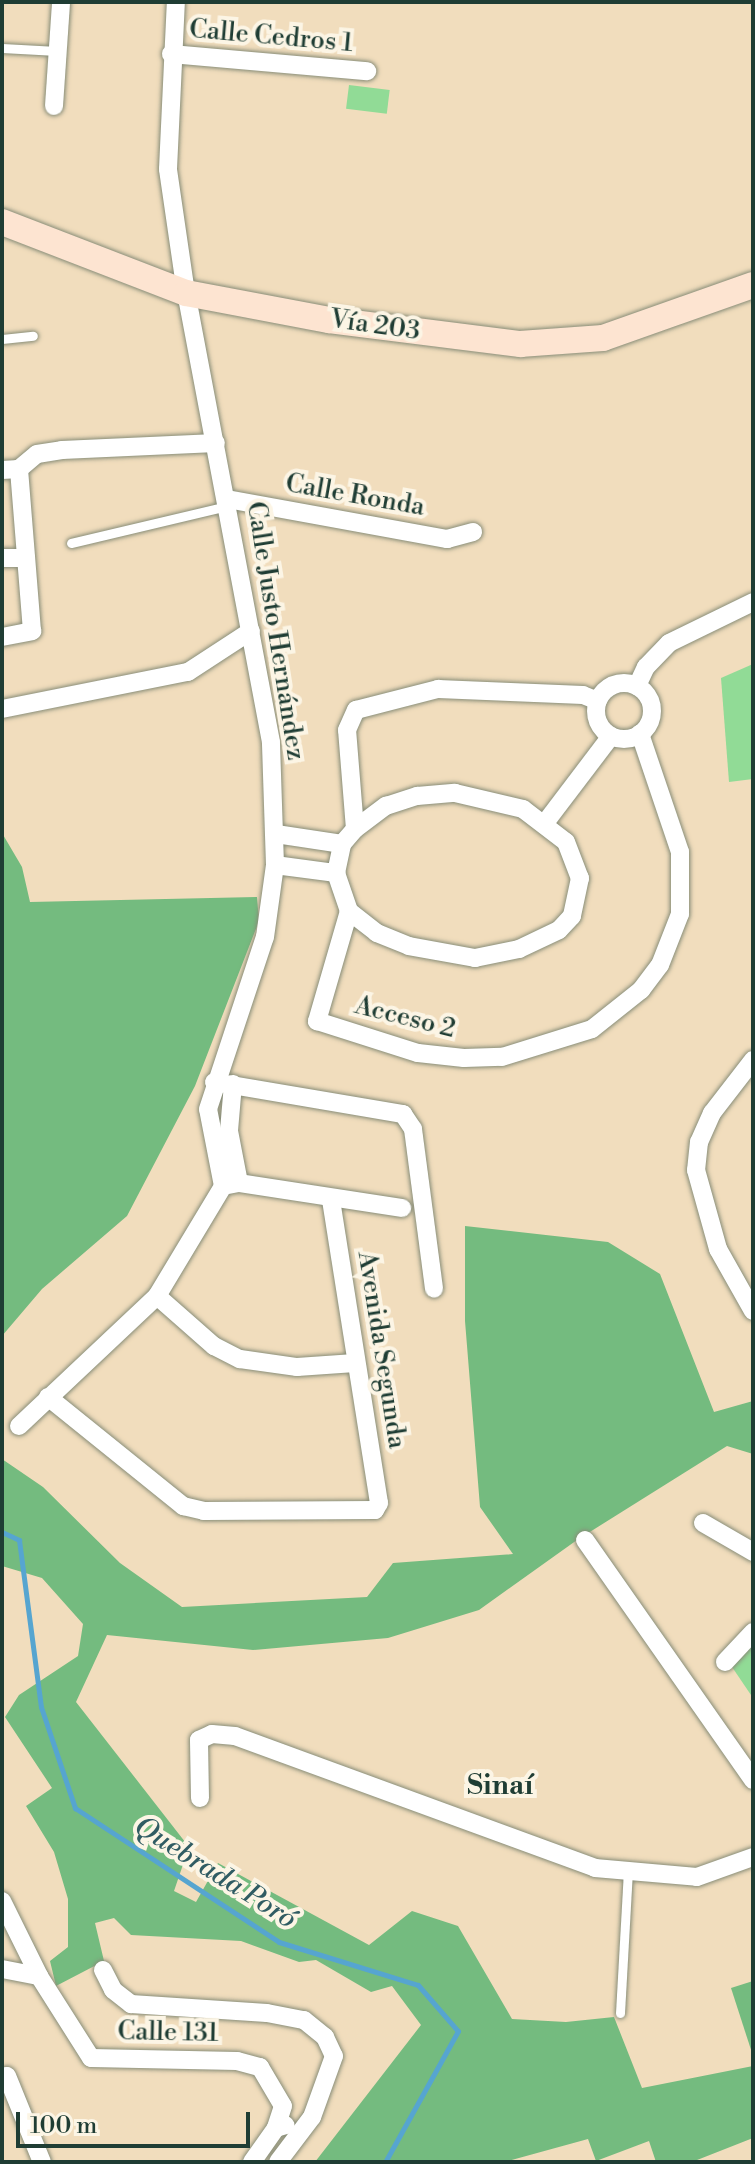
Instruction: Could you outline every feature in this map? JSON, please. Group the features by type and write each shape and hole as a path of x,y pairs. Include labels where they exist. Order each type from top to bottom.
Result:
{"main road":[{"name":"Vía 203","path":"2,222 186,293 329,320 520,344 603,338 753,285"}],"street":[{"path":"54,106 61,2"},
{"name":"Calle Justo Hernández","path":"176,2 171,54 168,169 186,293 271,742 276,834 265,937 224,1083 209,1121 231,1185"},
{"name":"Calle Cedros 1","path":"171,54 367,71"},
{"path":"2,637 32,631 26,558 10,470 27,458 50,452 216,443"},
{"name":"Calle Ronda","path":"227,503 447,539 473,532"},
{"path":"2,558 26,558"},
{"path":"637,686 646,667 669,643 753,602"},
{"path":"2,709 188,672 251,631"},
{"path":"637,686 652,709 640,734 626,739 611,736 600,725 598,701 610,687 637,686"},
{"path":"276,834 348,836 386,806 417,796 455,793 492,798 545,823 566,842 580,878 572,916 542,941 475,958 440,955 377,933 349,911 336,873 348,836 347,730 356,710 438,689 583,695 598,701"},
{"name":"Acceso 2","path":"349,911 317,1021 418,1053 464,1058 502,1057 592,1029 641,990 660,965 680,914 680,852 640,734"},
{"path":"545,823 611,736"},
{"path":"275,865 336,873"},
{"path":"753,1060 712,1113 699,1142 696,1170 718,1249 744,1278 753,1311"},
{"path":"224,1083 403,1114 410,1121 434,1289"},
{"path":"19,1426 157,1296 231,1185 402,1208"},
{"name":"Avenida Segunda","path":"48,1397 183,1506 263,1512 378,1508 331,1200"},
{"path":"157,1296 214,1346 240,1359 297,1367 355,1363"},
{"path":"703,1523 753,1552"},
{"path":"585,1540 753,1780"},
{"path":"725,1662 753,1632"},
{"path":"200,1798 199,1740 212,1734 235,1736 556,1856 628,1872 697,1877 753,1857"},
{"path":"2,1901 39,1976"},
{"path":"2,1969 39,1976"},
{"path":"103,1970 113,1990 131,2004 304,2020 325,2037 334,2056 312,2117 278,2162"},
{"name":"Calle 131","path":"39,1976 91,2058 237,2061 260,2067 283,2106 276,2128"},
{"path":"5,2077 42,2162"},
{"path":"252,2162 276,2128 312,2117"}],"lane":[{"path":"2,48 57,51"},
{"path":"2,339 33,336"},
{"path":"71,543 227,503"},
{"path":"620,2013 628,1872"}],"green space":[{"path":"349,85 390,90 387,114 346,109"},
{"path":"753,664 753,779 729,782 721,678"},
{"path":"2,833 22,867 30,902 257,897 259,921 195,1086 127,1216 42,1289 2,1336"},
{"path":"465,1226 608,1242 660,1274 714,1412 753,1401 753,1454 727,1446 577,1540 479,1610 388,1638 253,1650 107,1635 76,1702 189,1847 174,1891 196,1902 218,1863 369,1945 412,1911 458,1926 512,2019 566,2022 614,2017 642,2088 753,2066 753,2138 692,2162 656,2162 649,2141 596,2161 588,2139 504,2162 315,2162 421,2025 392,1986 371,1992 316,1960 299,1962 241,1941 131,1935 114,1918 95,1923 104,1961 56,1986 50,1961 68,1947 68,1899 54,1852 26,1806 52,1788 5,1717 19,1695 78,1656 83,1624 42,1578 2,1566 2,1459 43,1487 120,1563 182,1607 367,1597 393,1563 513,1554 480,1507 465,1321"},
{"path":"749,1643 753,1648 753,1698 730,1664"},
{"path":"753,1981 753,2056 731,1988"}],"waterway":[{"name":"Quebrada Poró","path":"2,1532 19,1540 41,1707 75,1808 279,1942 418,1985 458,2031 385,2162"}],"district":[{"name":"Sinaí","path":"500,1786"}]}
